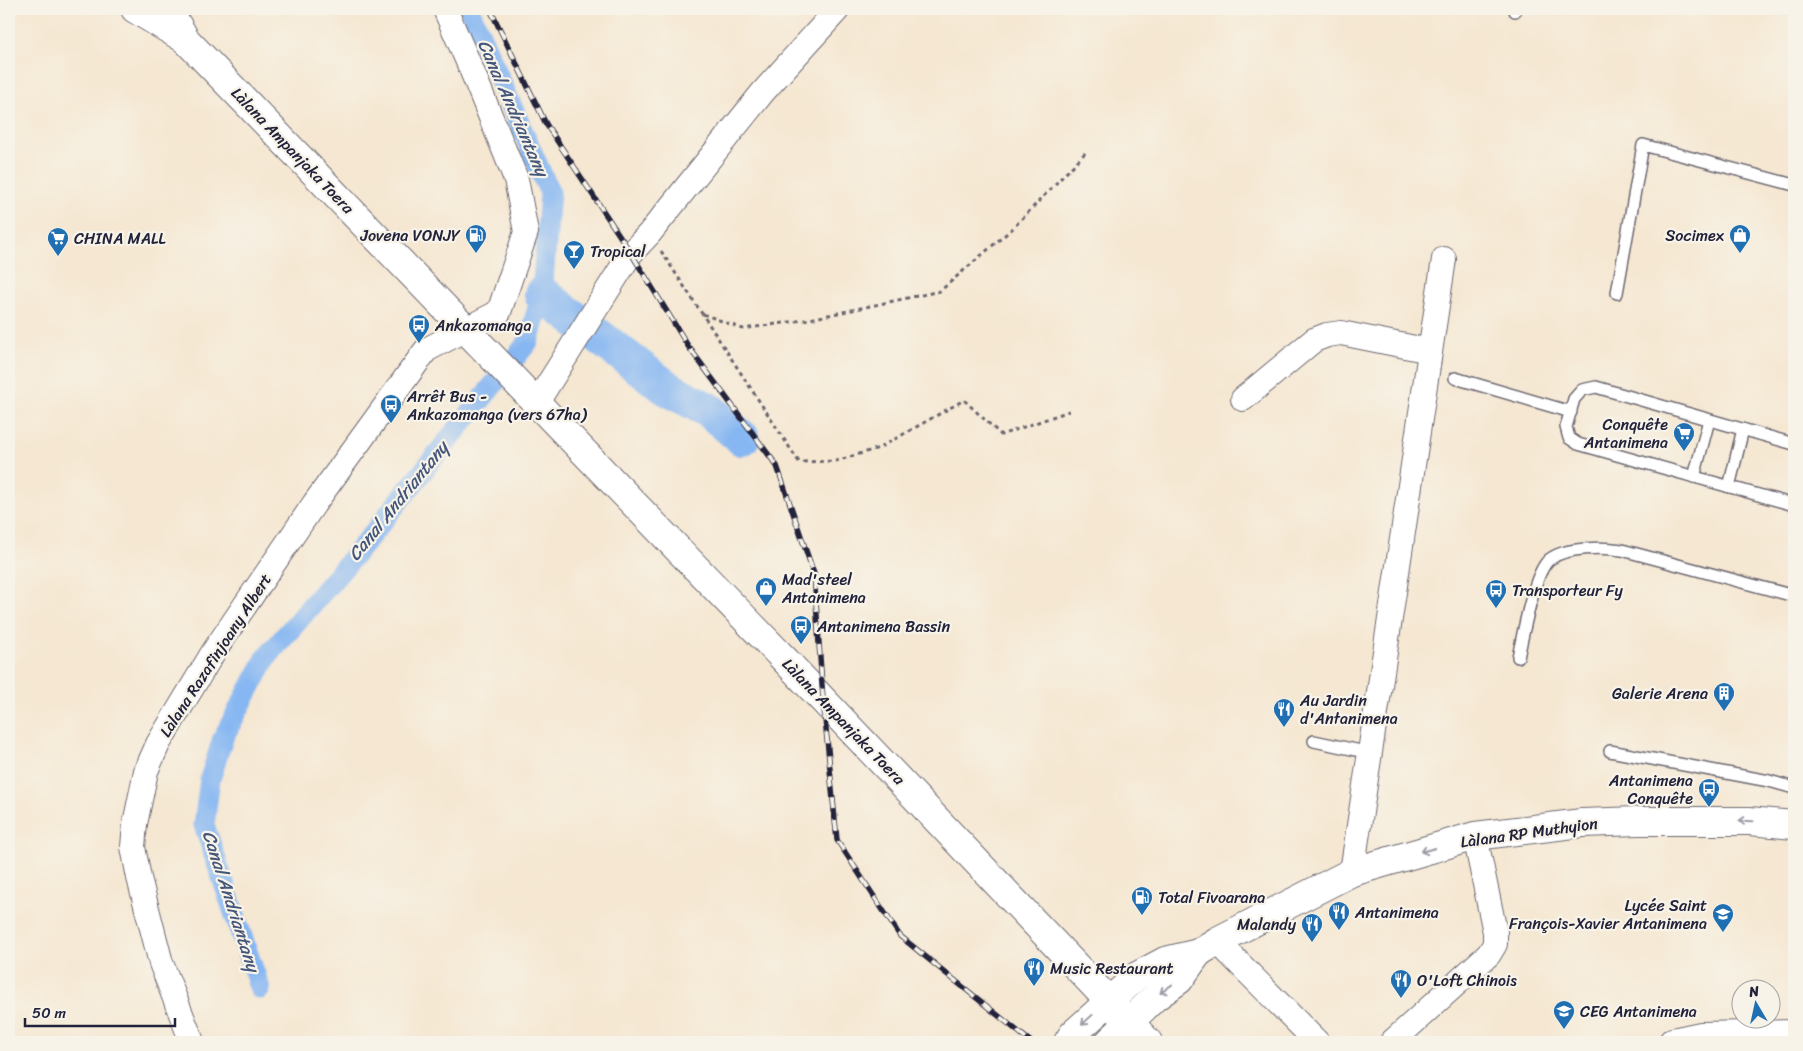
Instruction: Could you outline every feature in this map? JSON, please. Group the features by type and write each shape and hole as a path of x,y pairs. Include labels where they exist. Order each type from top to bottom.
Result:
{"main road":[{"path":"135,9 186,40"},
{"path":"168,9 186,40"},
{"name":"Làlana Ampanjaka Toera","path":"186,40 475,337 1148,1042"},
{"name":"Làlana RP Muthyion","path":"1068,1042 1072,1034 1136,976 1165,961 1208,947 1352,872 1475,836 1582,823 1748,821 1794,825"},
{"name":"Làlana RP Muthyion","path":"1109,1042 1154,998 1179,980 1208,947"},
{"path":"1673,1042 1701,1036 1794,1034"}],"street":[{"name":"Làlana Razafinjoany Albert","path":"192,1042 161,963 133,847 135,824 146,770 158,744 214,651 325,488 426,350 475,337 499,312 526,232 516,179 445,9"},
{"path":"528,393 574,343 631,253 649,234 763,92 838,9"},
{"path":"1352,872 1444,259"},
{"path":"1243,399 1314,340 1327,335 1341,333 1430,351"},
{"path":"1392,1042 1489,954 1494,944 1495,932 1475,836"},
{"path":"1208,947 1317,1042"}],"lane":[{"path":"1617,293 1644,146 1783,184 1794,185"},
{"path":"1455,378 1570,412"},
{"path":"1794,444 1596,388 1582,390 1574,399 1566,427 1569,438 1578,444 1794,505"},
{"path":"1694,477 1709,420"},
{"path":"1729,487 1743,429"},
{"path":"1518,657 1540,572 1550,559 1569,551 1622,550 1794,596"},
{"path":"1314,741 1370,752"},
{"path":"1610,751 1769,781 1794,788"}],"path":[{"path":"703,313 743,329 810,318 940,291 1012,228 1087,152"},
{"path":"649,234 703,313 799,462 836,461 879,448 964,400 1001,435 1069,411"}],"waterway":[{"name":"Canal Andriantany","path":"260,989 204,825 210,779 223,738 266,658 365,543 528,342 542,294 550,193 469,9"},
{"path":"542,294 667,388 710,411 742,438"}],"railway":[{"path":"490,9 546,124 631,253 688,346 777,466 814,574 823,699 837,840 900,936 1031,1042"}],"place":[{"name":"Jovena VONJY","path":"476,254"},
{"name":"Socimex","path":"1740,254"},
{"name":"CHINA MALL","path":"58,257"},
{"name":"Tropical","path":"574,270"},
{"name":"Ankazomanga","path":"419,344"},
{"name":"Arrêt Bus - Ankazomanga (vers 67ha)","path":"391,424"},
{"name":"Conquête Antanimena","path":"1684,452"},
{"name":"Mad'steel Antanimena","path":"766,607"},
{"name":"Transporteur Fy","path":"1496,609"},
{"name":"Antanimena Bassin","path":"801,645"},
{"name":"Galerie Arena","path":"1724,712"},
{"name":"Au Jardin d'Antanimena","path":"1284,728"},
{"name":"Antanimena Conquête","path":"1709,808"},
{"name":"Total Fivoarana","path":"1142,916"},
{"name":"Antanimena","path":"1339,931"},
{"name":"Lycée Saint François-Xavier Antanimena","path":"1723,933"},
{"name":"Malandy","path":"1312,943"},
{"name":"Music Restaurant","path":"1034,987"},
{"name":"O'Loft Chinois","path":"1401,999"},
{"name":"CEG Antanimena","path":"1564,1030"}]}
